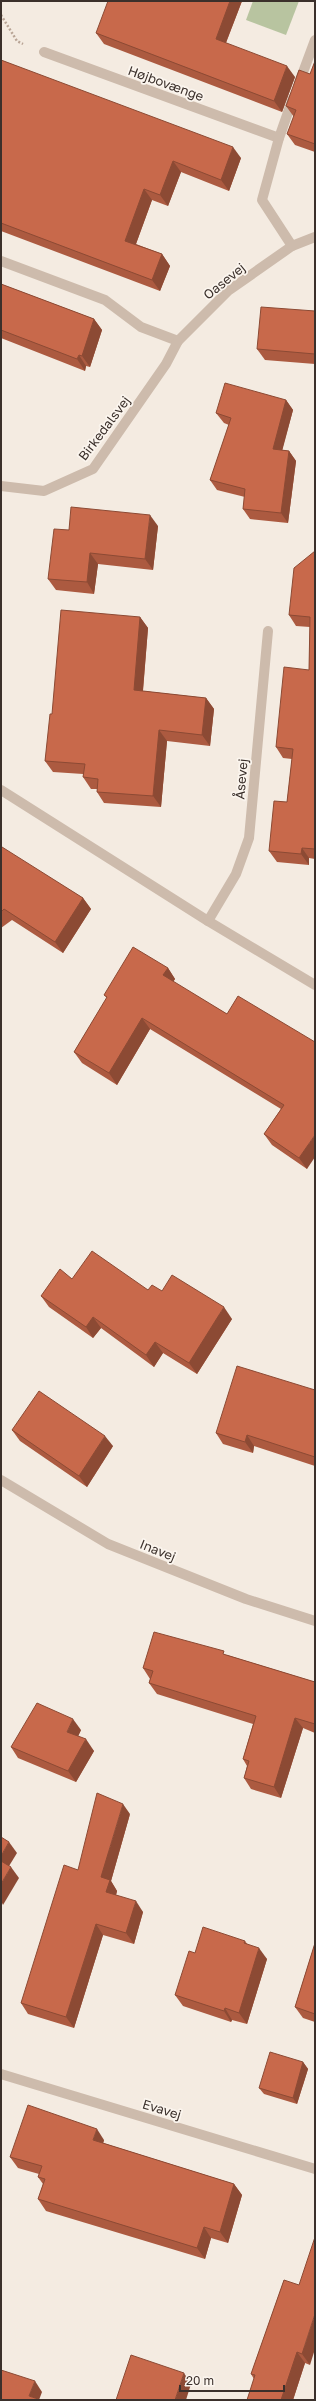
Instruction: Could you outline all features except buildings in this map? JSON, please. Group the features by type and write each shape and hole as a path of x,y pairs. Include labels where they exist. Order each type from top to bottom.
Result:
{"street":[{"path":"292,246 262,200 279,138 315,40"},
{"name":"Højbovænge","path":"44,52 279,138"},
{"name":"Oasevej","path":"166,364 178,341 228,291 292,246 315,237"},
{"path":"1,261 105,300 141,327 178,341"},
{"name":"Birkedalsvej","path":"1,486 44,491 93,469 166,364"},
{"name":"Åsevej","path":"208,921 236,874 249,838 268,630"},
{"path":"1,790 208,921 315,985"},
{"name":"Inavej","path":"1,1480 108,1544 246,1599 315,1621"},
{"name":"Evavej","path":"1,2074 315,2169"}],"path":[{"path":"1,15 17,41 44,52"}],"green space":[{"path":"253,1 299,1 286,35 246,20"}]}
